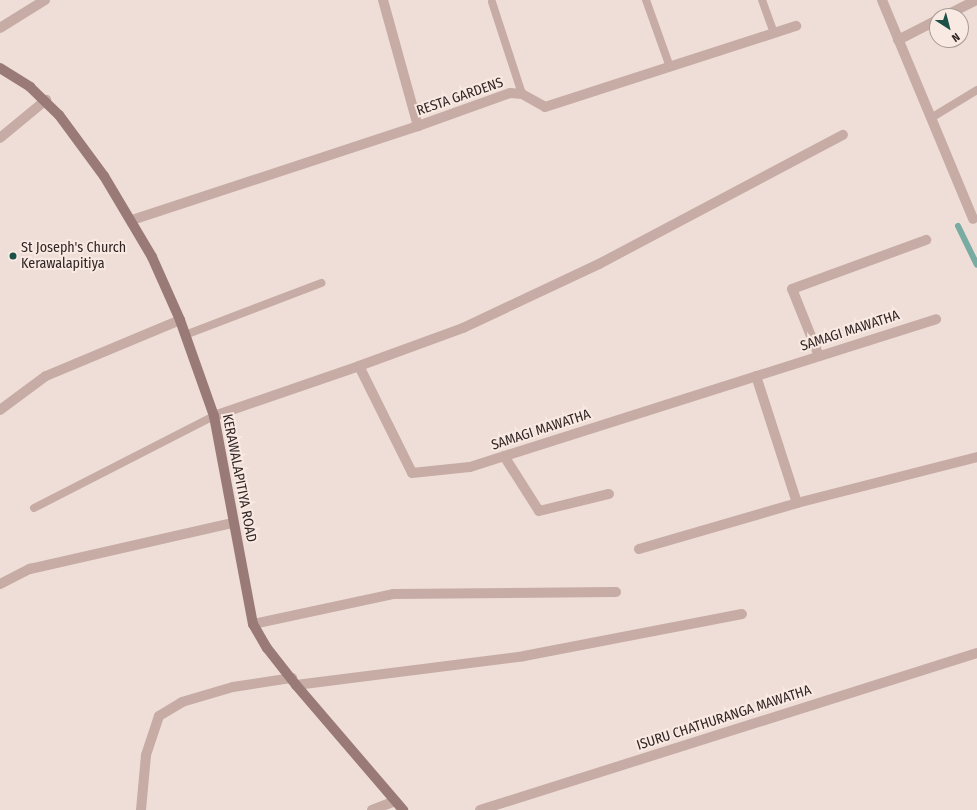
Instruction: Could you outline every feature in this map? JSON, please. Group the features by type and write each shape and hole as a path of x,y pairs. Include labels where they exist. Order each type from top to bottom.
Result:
{"street":[{"path":"0,28 45,0"},
{"path":"383,0 418,126"},
{"path":"882,0 973,219"},
{"path":"960,8 976,0"},
{"path":"898,40 929,24"},
{"name":"RESTA GARDENS","path":"132,220 418,126 510,93 522,94 545,107 670,67 773,31 796,26"},
{"name":"KERAWALAPITIYA ROAD","path":"0,68 30,87 46,100 80,142 132,220 166,283 214,416 253,624 267,648 294,682 403,810"},
{"path":"0,138 46,100"},
{"path":"214,416 463,328 599,264 843,135"},
{"path":"819,356 792,289 926,240"},
{"name":"SAMAGI MAWATHA","path":"359,366 412,473 470,467 936,319"},
{"path":"0,410 46,376 180,320"},
{"path":"756,376 798,503"},
{"path":"504,456 539,512 609,494"},
{"path":"639,549 798,503 977,457"},
{"path":"0,584 30,569 233,523"},
{"path":"253,624 393,594 616,592"},
{"path":"141,810 146,756 159,716 182,702 233,686 294,682 524,656 742,614"},
{"name":"ISURU CHATHURANGA MAWATHA","path":"480,810 977,653"},
{"path":"372,810 395,801"}],"lane":[{"path":"646,0 670,67"},
{"path":"762,0 773,31"},
{"path":"492,2 522,94"},
{"path":"931,118 977,90"},
{"path":"185,335 321,283"},
{"path":"34,508 214,416"}],"waterway":[{"path":"958,226 977,265"}],"place":[{"name":"St Joseph's Church Kerawalapitiya","path":"13,256"}]}
